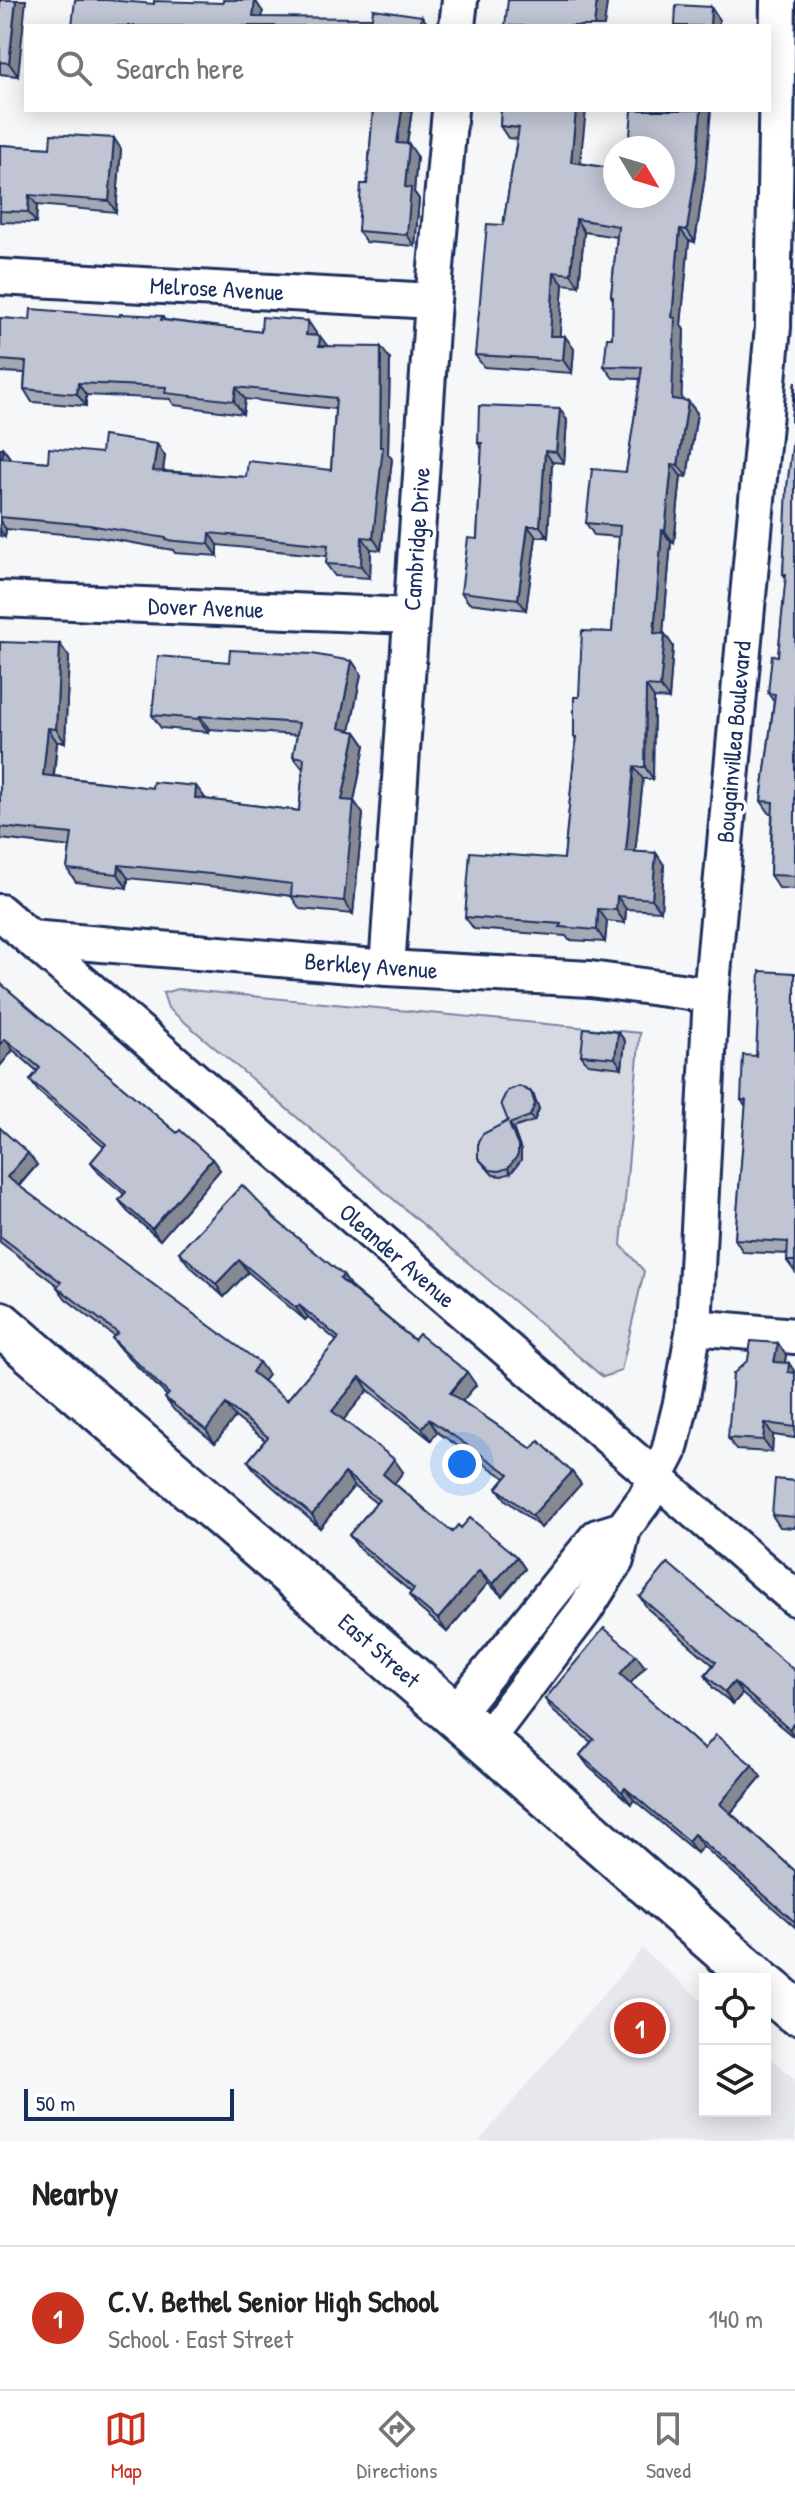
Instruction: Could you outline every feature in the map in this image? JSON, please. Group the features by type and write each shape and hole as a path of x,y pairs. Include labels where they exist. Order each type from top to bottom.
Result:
{"main road":[{"name":"East Street","path":"0,1324 750,1973"},
{"path":"771,1991 795,2011"}],"street":[{"path":"457,24 460,0"},
{"name":"Bougainvillea Boulevard","path":"470,1728 592,1598 616,1560 623,1529 645,1499 669,1452 681,1403 694,1327 711,995 784,328 778,0"},
{"name":"Cambridge Drive","path":"387,968 433,301 450,112"},
{"name":"Melrose Avenue","path":"0,277 433,301"},
{"name":"Dover Avenue","path":"0,599 411,616"},
{"name":"Oleander Avenue","path":"0,912 795,1598"},
{"name":"Berkley Avenue","path":"30,938 387,968 590,979 711,995"},
{"path":"694,1327 795,1336"}],"shaded area":[{"path":"178,989 640,1033 621,1245 644,1271 621,1371 603,1377 168,1008 163,993"},
{"path":"642,1949 699,1998 699,2117 771,2117 771,2059 795,2079 795,2141 479,2141"}],"building":[{"path":"0,0 16,0 9,63 0,62"},
{"path":"75,0 154,4 154,1 223,3 223,0 255,0 253,17 372,18 373,9 422,16 420,24 72,24"},
{"path":"508,0 597,0 594,24 505,24"},
{"path":"676,5 711,7 710,24 675,24"},
{"path":"373,112 402,112 397,143 409,144 405,187 411,188 407,235 358,231 361,184 367,184"},
{"path":"501,112 576,112 571,162 603,167 603,208 675,208 675,136 630,136 632,112 701,112 687,230 680,229 672,317 675,318 672,399 688,401 678,465 672,464 665,531 662,530 654,633 665,634 660,687 646,686 645,767 634,767 626,851 656,853 652,899 617,896 616,910 598,909 597,930 560,927 561,924 465,917 470,852 564,859 576,737 574,697 579,697 582,631 612,632 620,526 586,523 592,469 626,472 642,367 604,366 607,338 612,338 611,296 618,226 576,219 571,274 554,272 550,336 565,336 563,360 475,355 487,224 503,225 519,128 500,126"},
{"path":"51,134 114,138 109,201 29,195 28,212 0,211 0,145 50,148"},
{"path":"31,309 162,316 161,320 261,332 262,317 308,321 306,335 320,336 319,346 381,347 380,447 383,447 373,538 362,537 361,566 326,564 328,545 210,533 209,544 166,540 89,525 0,517 0,448 3,448 2,458 48,462 49,448 101,453 103,436 157,444 153,471 246,477 248,461 331,470 336,398 236,387 234,401 165,393 166,387 78,383 77,394 24,389 26,362 0,360 0,318 30,320"},
{"path":"795,381 795,422 791,421"},
{"path":"479,406 560,409 556,452 545,451 540,526 528,526 518,599 461,592 468,538 477,539 482,443 478,443"},
{"path":"795,422 795,876 770,875 773,802 761,801 775,694 768,693 772,655 778,656 786,574 783,574 787,487"},
{"path":"0,642 60,644 56,729 48,728 43,775 152,788 153,782 196,786 195,798 299,811 304,758 293,756 299,723 152,715 158,656 229,662 230,650 312,654 352,661 339,728 356,732 342,800 354,801 344,901 291,896 292,884 220,875 119,865 118,874 67,869 72,834 0,827"},
{"path":"760,971 795,973 795,1261 787,1261 788,1242 735,1239 746,1100 741,1100 743,1055 756,1056"},
{"path":"0,983 212,1159 152,1229 119,1200 126,1192 91,1162 106,1144 30,1080 40,1068 5,1039 0,1045"},
{"path":"584,1028 618,1032 615,1058 581,1055"},
{"path":"519,1086 531,1092 535,1104 530,1116 509,1124 518,1146 518,1155 508,1168 490,1170 478,1158 478,1141 483,1134 508,1121 501,1103 507,1091"},
{"path":"0,1128 28,1153 7,1177 259,1362 252,1372 287,1400 339,1338 299,1305 296,1308 239,1260 216,1284 179,1252 242,1185 276,1220 343,1275 340,1279 414,1340 419,1334 467,1372 450,1393 532,1449 539,1441 572,1472 532,1516 497,1488 509,1474 429,1419 422,1428 360,1377 332,1411 394,1459 383,1474 452,1532 470,1518 517,1557 493,1584 479,1571 438,1619 409,1595 414,1589 349,1535 379,1500 345,1473 312,1515 248,1461 268,1437 226,1404 206,1430 165,1398 169,1394 112,1338 118,1333 57,1287 61,1282 0,1236"},
{"path":"751,1341 778,1343 774,1362 789,1363 788,1372 795,1373 795,1427 765,1423 763,1440 728,1438 733,1374 748,1360"},
{"path":"775,1479 795,1481 795,1517 772,1515"},
{"path":"668,1563 795,1671 795,1724 789,1729 734,1682 725,1692 705,1675 716,1662 640,1597"},
{"path":"604,1628 636,1655 620,1674 704,1749 716,1735 752,1765 720,1804 795,1871 795,1922 694,1834 688,1841 625,1788 622,1792 580,1755 594,1739 545,1699"}],"place":[{"name":"C.V. Bethel Senior High School","path":"640,2028"}]}
